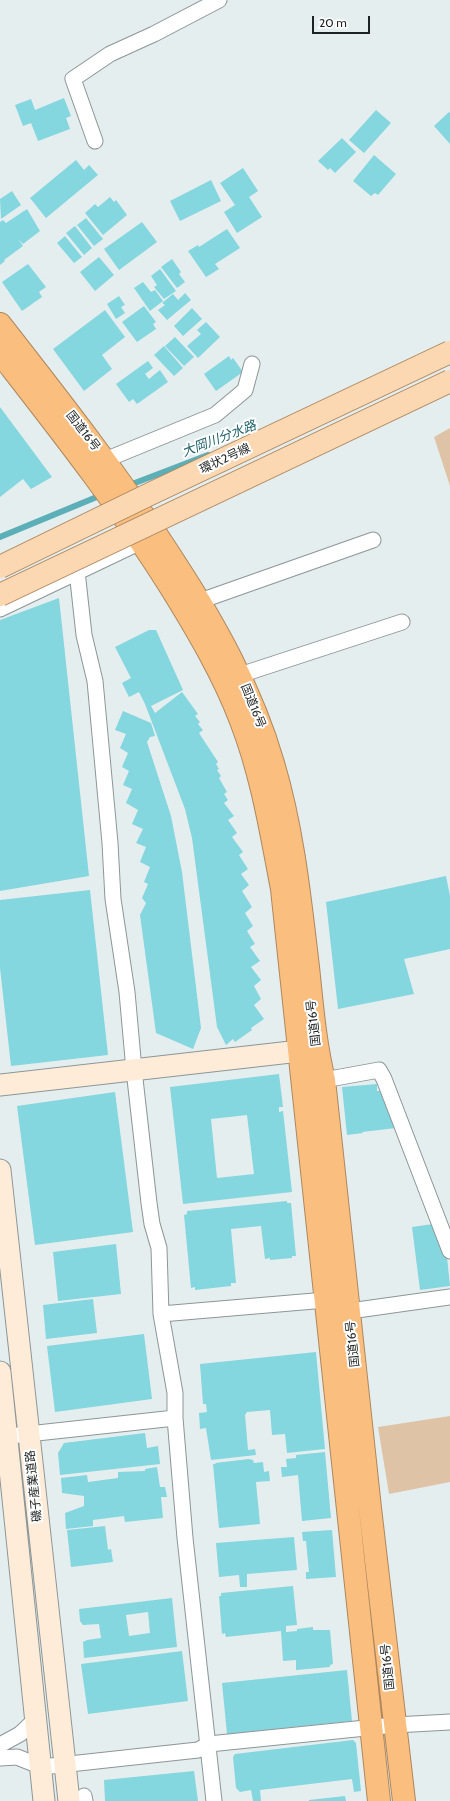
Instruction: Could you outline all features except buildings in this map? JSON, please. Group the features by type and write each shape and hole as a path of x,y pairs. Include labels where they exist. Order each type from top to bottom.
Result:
{"highway":[{"name":"国道16号","path":"0,324 105,460 149,538 185,610 228,690 257,769 266,805 282,889 309,1050 324,1080 371,1516 404,1801"},
{"name":"国道16号","path":"0,353 91,470 200,601 240,675 258,716 274,764 299,886 309,1050 302,1090 326,1300 370,1728 379,1801"}],"main road":[{"name":"環状2号線","path":"0,567 150,494 450,352"},
{"path":"0,594 450,381"}],"street":[{"path":"95,141 73,80 110,54 154,34 219,0"},
{"path":"105,460 215,415 245,390 252,364"},
{"path":"0,609 149,538"},
{"path":"200,601 373,540"},
{"path":"77,571 84,634 94,681 110,843 113,899 127,992 149,1203 152,1224 159,1248 161,1314 175,1393 175,1418 185,1538 209,1744 214,1801"},
{"path":"240,675 402,622"},
{"path":"0,1085 309,1050"},
{"path":"324,1080 378,1070 384,1079 450,1251"},
{"name":"磯子産業道路","path":"0,1170 28,1434 66,1765 79,1799"},
{"path":"350,1311 450,1297"},
{"path":"161,1314 326,1300"},
{"name":"磯子産業道路","path":"0,1372 3,1437 42,1767 44,1801"},
{"path":"3,1437 175,1418"},
{"path":"0,1745 20,1734 36,1719"},
{"path":"0,1758 18,1757 42,1767 198,1750 209,1744 370,1728 395,1724 450,1722"}],"shaded area":[{"path":"450,428 450,486 434,437"},
{"path":"450,1416 450,1482 389,1494 378,1427"}],"waterway":[{"name":"大岡川分水路","path":"127,486 208,455"},
{"name":"大岡川分水路","path":"0,537 104,494"}]}
